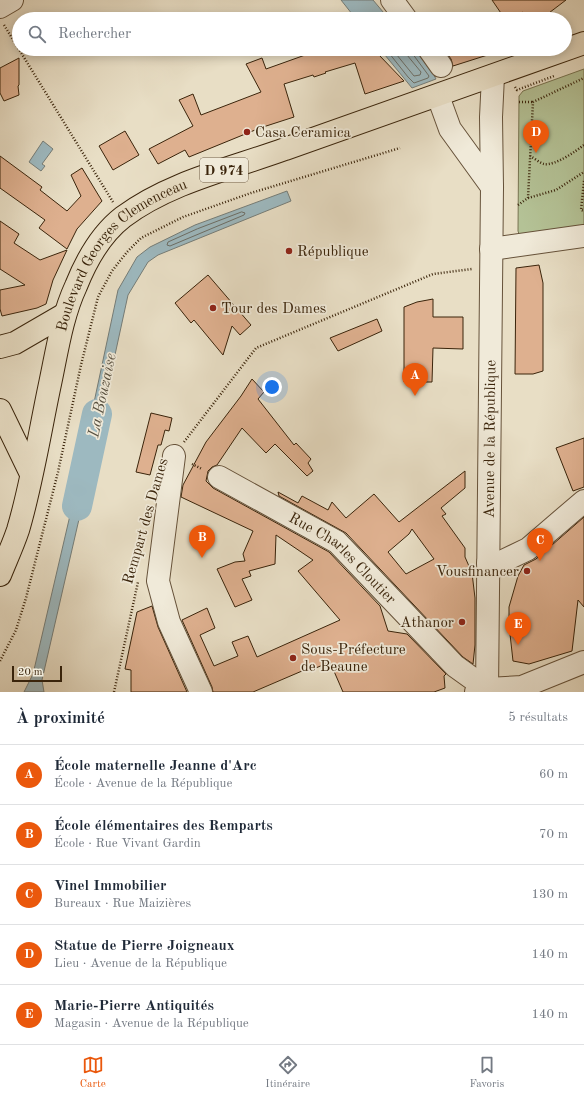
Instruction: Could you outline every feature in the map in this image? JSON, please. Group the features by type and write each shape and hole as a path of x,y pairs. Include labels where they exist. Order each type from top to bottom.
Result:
{"main road":[{"name":"D 974","path":"572,47 584,43"},
{"name":"D 974","path":"493,76 548,56"},
{"name":"Boulevard Georges Clemenceau","path":"0,575 6,544 18,527 32,474 65,314 75,287 89,259 112,227 122,218 147,202 169,191 225,169 493,76"},
{"path":"0,347 15,343 65,314"},
{"path":"0,410 32,474"}],"street":[{"path":"2,15 12,0"},
{"path":"392,0 401,12"},
{"name":"Avenue de la République","path":"484,691 488,563 492,187 491,117 493,76"},
{"path":"438,96 450,130 492,187"},
{"path":"491,249 584,236"},
{"path":"174,456 158,581 169,622 201,692"},
{"name":"Rue Charles Cloutier","path":"219,477 337,542 455,666 484,691"},
{"path":"488,563 501,562 528,549 584,501"},
{"path":"484,691 522,687 584,662"}],"path":[{"path":"2,15 12,32"},
{"path":"26,56 122,218"},
{"path":"517,90 554,76"},
{"path":"519,102 533,102 584,78"},
{"path":"528,198 533,102"},
{"path":"530,156 544,164 554,163 584,145"},
{"path":"0,661 16,630 58,472 80,365 98,297 112,271 127,252 141,238 183,217 251,193 400,148"},
{"path":"518,205 528,198 556,190 584,172"},
{"path":"584,181 581,210 584,211"},
{"name":"Rempart des Dames","path":"174,456 256,348 433,274 473,269"},
{"name":"Rempart des Dames","path":"114,692 140,576"}],"green space":[{"path":"584,69 584,230 519,234 519,96 523,91"}],"water":[{"path":"341,0 373,0 383,12 350,12"},
{"path":"386,56 420,56 430,68 436,79 412,88"},
{"path":"43,141 53,149 42,164 45,166 41,171 29,162"},
{"path":"287,191 291,201 158,255 148,262 128,295 93,456 83,454 118,290 137,257 150,247 195,225"},
{"path":"82,464 91,467 42,680 44,692 24,692 33,674"}],"building":[{"path":"492,0 566,0 550,12 500,12"},
{"path":"302,56 380,56 404,81 365,94 355,63 314,77 313,75 284,84 294,117 260,128 189,157 185,150 158,164 149,149 193,126 179,100 193,94 201,115 261,92 246,64 262,58 266,69"},
{"path":"449,56 484,56 453,66"},
{"path":"19,58 19,95 4,101 0,93 0,68"},
{"path":"125,131 139,155 113,170 99,146"},
{"path":"0,156 42,187 40,190 67,211 81,196 71,175 82,168 102,201 77,229 67,249 39,228 45,220 0,188"},
{"path":"0,221 19,234 14,243 40,260 67,250 53,280 46,304 37,308 2,316 0,309 0,290 25,285 0,269"},
{"path":"539,265 543,283 543,371 533,374 515,374 516,268"},
{"path":"208,275 251,325 240,335 232,326 223,355 194,320 191,323 175,303"},
{"path":"433,299 433,317 463,317 463,349 433,348 432,382 404,382 404,307 417,302"},
{"path":"377,319 382,331 338,351 330,338"},
{"path":"252,379 264,392 258,399 294,445 296,443 311,459 308,463 313,471 307,476 275,444 266,453 242,428 217,465 208,471 206,481 213,488 329,552 380,606 388,631 407,634 446,674 444,676 445,688 434,692 343,692 330,662 311,670 309,668 253,692 213,692 182,620 207,608 215,628 200,635 214,666 238,656 232,642 248,636 257,657 340,620 298,571 313,560 276,535 275,564 249,571 251,576 242,579 252,600 235,607 217,569 235,562 245,561 243,554 253,531 181,497 183,485 206,442"},
{"path":"151,413 172,418 169,431 165,430 161,445 158,445 150,475 136,472"},
{"path":"584,438 584,487 573,491 556,448"},
{"path":"465,471 465,488 441,508 446,514 442,516 465,548 465,557 472,573 475,598 475,645 473,664 463,657 346,533 279,496 278,492 298,503 302,496 328,510 332,502 346,518 374,494 399,522","holes":["412,529 434,559 406,574 388,552 409,534"]},
{"path":"584,517 584,607 578,600 572,651 529,664 513,661 509,625 509,607 518,576 524,565 536,559"},
{"path":"152,606 158,627 187,692 131,692 131,670 125,669 137,612"}],"waterway":[{"name":"La Bouzaise","path":"77,506 97,414"}],"place":[{"name":"Casa Ceramica","path":"247,132"},
{"name":"Statue de Pierre Joigneaux","path":"536,153"},
{"name":"République","path":"289,251"},
{"name":"Tour des Dames","path":"213,308"},
{"name":"École maternelle Jeanne d'Arc","path":"415,396"},
{"name":"École élémentaires des Remparts","path":"202,558"},
{"name":"Vinel Immobilier","path":"540,561"},
{"name":"Vousfinancer","path":"527,571"},
{"name":"Athanor","path":"462,622"},
{"name":"Marie-Pierre Antiquités","path":"518,645"},
{"name":"Sous-Préfecture de Beaune","path":"293,658"}]}
